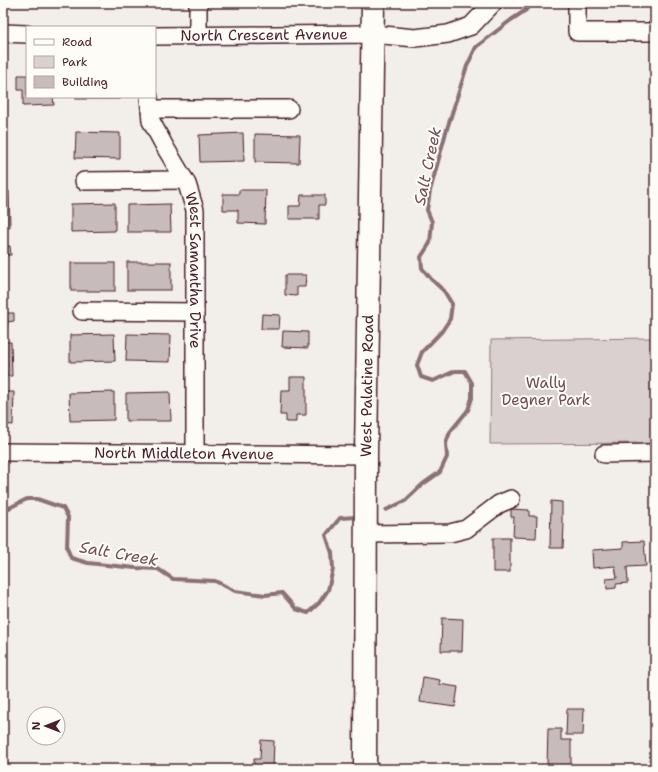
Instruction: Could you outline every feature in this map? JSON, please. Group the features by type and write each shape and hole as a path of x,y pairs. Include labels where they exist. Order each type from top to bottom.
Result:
{"main road":[{"name":"West Palatine Road","path":"365,769 366,455 373,3"}],"street":[{"path":"198,3 198,36"},
{"name":"North Crescent Avenue","path":"156,36 373,34 415,38 448,34 471,26 493,3"},
{"path":"577,3 577,32 655,32"},
{"path":"3,33 26,34"},
{"path":"150,103 289,109"},
{"name":"West Samantha Drive","path":"150,103 151,121 187,184 195,210 195,453"},
{"path":"84,181 185,180"},
{"path":"82,311 195,312"},
{"name":"North Middleton Avenue","path":"3,452 366,455"},
{"path":"604,454 655,453"},
{"path":"366,534 450,533 466,529 499,504 511,499"}],"green space":[{"name":"Wally Degner Park","path":"655,338 655,443 490,444 491,340"}],"building":[{"path":"18,75 26,75 26,98 53,98 54,105 23,106 23,90 18,90"},
{"path":"76,98 120,98 120,99"},
{"path":"76,132 120,133 120,159 75,158"},
{"path":"243,133 244,161 200,162 199,135"},
{"path":"255,134 300,135 299,163 255,162"},
{"path":"4,145 5,176 3,176"},
{"path":"239,190 266,190 265,224 238,223 238,210 223,210 223,194 239,194"},
{"path":"3,191 9,191 10,227 3,227"},
{"path":"301,195 325,195 325,205 319,205 319,219 289,219 289,206 300,206"},
{"path":"115,203 115,231 71,232 71,204"},
{"path":"170,204 171,232 127,232 127,205"},
{"path":"3,238 4,246 10,246 11,255 3,255"},
{"path":"3,255 4,278 3,278"},
{"path":"127,262 171,262 171,290 127,290"},
{"path":"71,263 115,263 115,291 71,291"},
{"path":"285,275 306,275 305,287 297,287 297,296 285,295"},
{"path":"3,290 5,290 6,313 14,313 14,321 7,322 7,329 3,329"},
{"path":"262,314 280,315 279,329 261,329"},
{"path":"283,331 308,332 308,348 282,347"},
{"path":"114,334 115,361 70,362 70,335"},
{"path":"127,334 171,335 170,362 126,361"},
{"path":"3,342 11,342 12,376 3,376"},
{"path":"290,377 306,377 306,415 296,415 296,422 286,422 286,415 280,415 281,390 290,390"},
{"path":"3,392 14,392 13,425 3,424"},
{"path":"114,392 114,420 70,421 69,393"},
{"path":"170,392 171,421 126,421 126,393"},
{"path":"551,501 562,502 562,523 564,523 563,548 550,548"},
{"path":"511,509 529,510 529,516 537,516 536,538 513,537 514,517 511,517"},
{"path":"493,538 510,538 510,572 493,572"},
{"path":"644,541 646,566 627,567 628,583 616,584 616,588 607,589 606,579 617,578 615,566 593,568 592,550 623,548 623,542"},
{"path":"442,618 463,619 462,651 441,651"},
{"path":"423,677 440,680 439,684 458,687 455,707 420,702"},
{"path":"567,709 584,709 583,735 566,735"},
{"path":"548,729 561,729 561,740 571,740 571,766 547,765"},
{"path":"261,740 274,741 273,769 254,769 254,759 260,759"}],"waterway":[{"name":"Salt Creek","path":"386,510 405,501 423,484 440,472 447,457 446,443 450,432 468,410 472,398 472,383 465,371 455,371 433,381 421,377 417,365 422,352 442,331 450,319 452,304 444,291 422,268 421,257 430,243 432,222 427,210 430,191 446,132 467,66 476,47 526,10 531,3"},
{"name":"Salt Creek","path":"3,511 27,499 37,499 63,508 68,517 67,548 71,558 88,563 158,569 173,579 215,581 235,591 265,595 282,593 296,609 308,613 319,603 328,590 333,569 332,553 326,535 340,518 357,517"}]}
